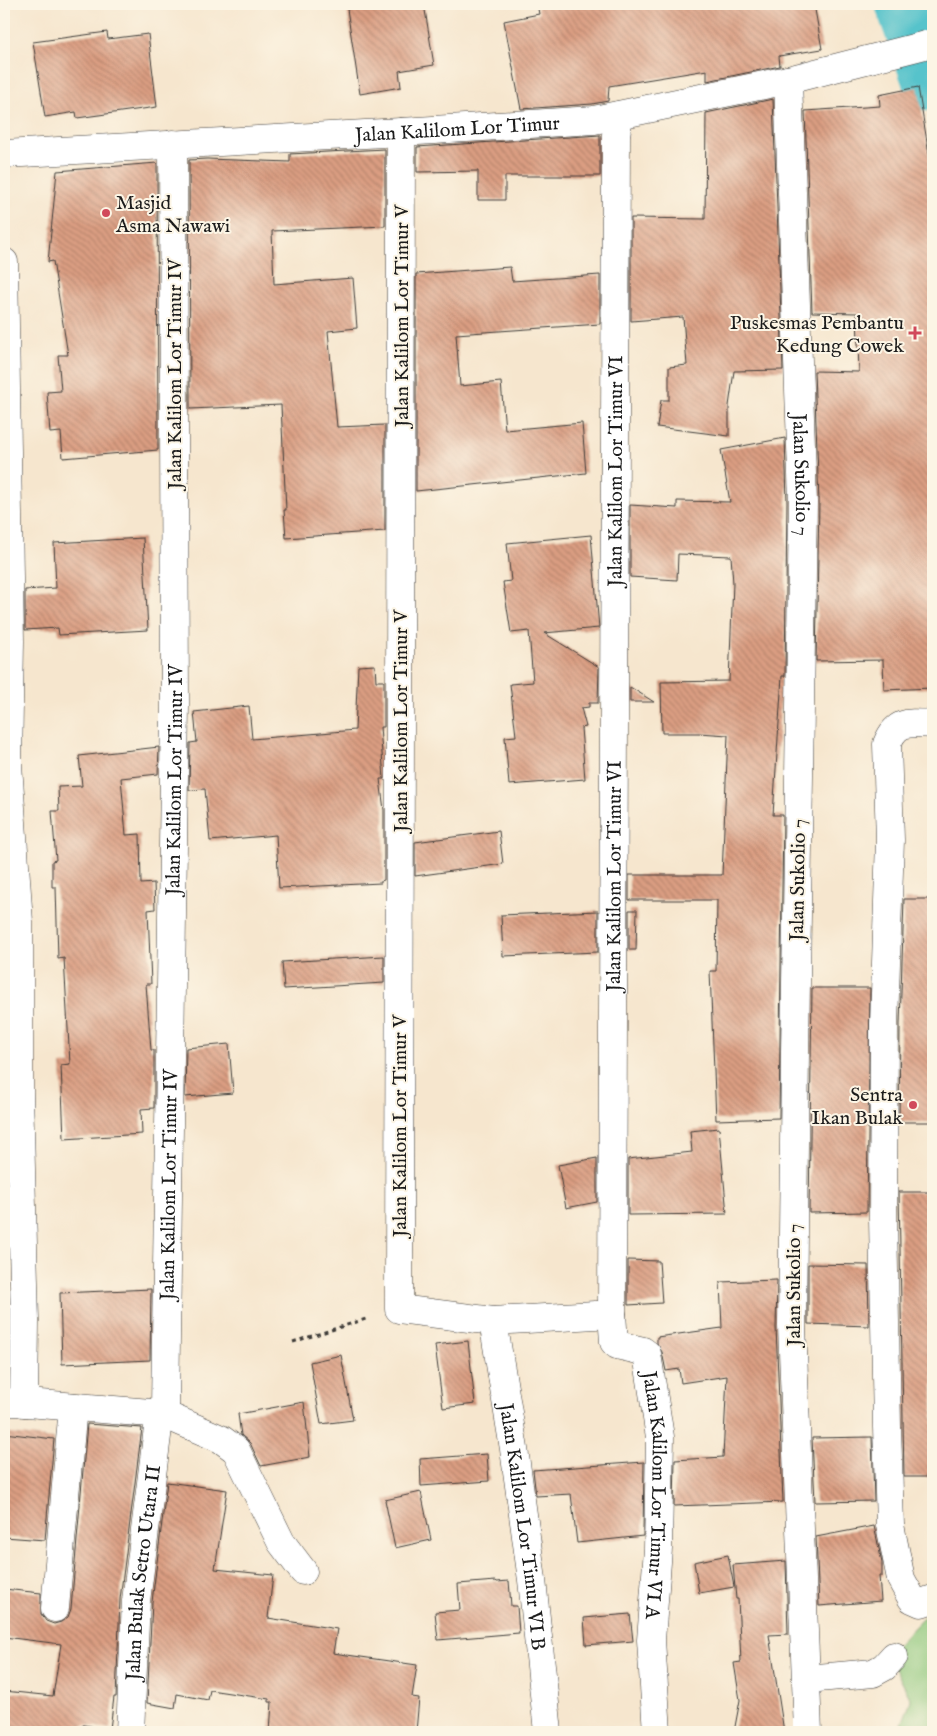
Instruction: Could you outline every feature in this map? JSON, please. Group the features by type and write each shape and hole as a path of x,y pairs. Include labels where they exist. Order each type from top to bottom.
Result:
{"street":[{"name":"Jalan Kalilom Lor Timur","path":"4,154 594,120 788,80 904,52 931,43"},
{"name":"Jalan Sukolio 7","path":"788,80 798,339 799,423 803,479 794,1051 792,1326 808,1732"},
{"name":"Jalan Kalilom Lor Timur VI","path":"612,1314 616,135 619,115"},
{"name":"Jalan Kalilom Lor Timur V","path":"399,1309 402,132"},
{"name":"Jalan Kalilom Lor Timur IV","path":"163,1414 165,1399 175,705 173,144"},
{"path":"4,262 10,641 8,765 19,922 19,1092 25,1321 14,1403 163,1414 221,1439 236,1450 281,1542 303,1571"},
{"path":"933,724 912,723 902,725 892,732 887,744 890,840 884,1024 883,1218 890,1525 901,1579 912,1599 921,1603 933,1599"},
{"path":"399,1309 493,1321 612,1314"},
{"name":"Jalan Kalilom Lor Timur VI A","path":"612,1314 614,1342 617,1345 643,1351 647,1354 660,1437 658,1549 651,1640 657,1732"},
{"name":"Jalan Kalilom Lor Timur VI B","path":"493,1321 514,1449 532,1580 548,1732"},
{"path":"56,1608 73,1407"},
{"name":"Jalan Bulak Setro Utara II","path":"130,1732 136,1600 158,1428 163,1414"},
{"path":"807,1679 873,1673 884,1667 894,1656"}],"path":[{"path":"293,1342 399,1309"}],"green space":[{"path":"933,1608 933,1732 899,1732 911,1700 888,1654"}],"building":[{"path":"375,4 424,4 434,65 399,71 401,87 360,94 347,9"},
{"path":"537,4 814,4 822,49 779,56 780,66 707,81 707,70 609,86 608,101 592,104 521,109 504,21 539,14"},
{"path":"107,32 108,39 148,34 157,107 77,118 76,112 45,117 33,42"},
{"path":"918,87 933,178 933,688 884,690 883,660 816,661 819,502 814,371 859,372 857,313 812,312 805,111 880,106 879,95"},
{"path":"773,99 783,370 734,371 729,406 729,436 657,427 661,400 669,400 669,367 687,365 683,317 631,321 631,218 705,219 706,113"},
{"path":"600,135 600,176 505,176 505,200 478,200 478,171 417,172 417,147"},
{"path":"385,149 385,226 272,231 274,284 353,278 357,328 328,331 337,427 385,425 385,531 286,538 281,405 190,409 189,160 290,162 290,154"},
{"path":"157,163 158,450 63,458 61,432 50,433 47,392 61,391 58,355 68,355 53,261 48,262 57,171"},
{"path":"510,267 512,281 600,275 600,324 456,334 460,386 501,382 505,430 582,423 586,473 416,491 416,274"},
{"path":"785,438 787,502 785,676 782,676 773,815 783,815 779,1118 716,1120 710,971 716,971 717,900 629,900 629,875 722,875 728,735 662,733 661,682 729,681 733,583 731,556 678,554 677,580 630,577 630,505 677,508 677,501 730,502 721,450"},
{"path":"591,535 599,628 544,633 599,667 598,703 589,703 589,707 581,708 586,727 581,728 585,779 509,785 505,737 516,736 510,684 533,682 529,631 511,633 503,582 511,581 507,543"},
{"path":"143,538 148,630 59,635 58,628 25,630 25,590 56,588 54,543"},
{"path":"375,665 376,681 384,681 384,727 380,727 384,779 380,779 384,810 384,880 381,883 279,888 276,835 210,841 205,789 189,790 190,743 197,742 194,712 249,706 252,739 355,730 358,666"},
{"path":"630,687 654,702 630,702"},
{"path":"159,747 158,774 121,778 126,835 140,834 141,884 154,883 155,909 148,910 151,984 146,984 151,1050 154,1050 154,1108 141,1109 142,1134 64,1139 61,1065 70,1064 64,958 58,959 56,887 52,887 52,861 56,860 52,811 59,811 58,787 82,786 79,756"},
{"path":"499,831 503,864 415,876 415,842"},
{"path":"904,899 933,899 933,1122 899,1122"},
{"path":"629,910 637,910 636,950 629,950"},
{"path":"598,911 598,952 503,956 501,915"},
{"path":"384,956 384,983 284,989 282,962"},
{"path":"812,988 870,988 867,1212 809,1213"},
{"path":"229,1044 233,1093 185,1097 186,1048"},
{"path":"719,1128 727,1214 628,1215 628,1159 692,1152 690,1131"},
{"path":"597,1158 597,1202 566,1208 558,1165"},
{"path":"899,1192 933,1192 933,1477 904,1477"},
{"path":"628,1260 659,1261 662,1303 628,1305"},
{"path":"808,1264 868,1265 869,1326 808,1324"},
{"path":"777,1280 776,1327 783,1502 674,1506 675,1460 723,1457 727,1376 681,1383 679,1369 666,1371 662,1352 657,1343 657,1337 722,1328 720,1282"},
{"path":"151,1289 150,1360 62,1364 60,1293"},
{"path":"468,1341 475,1404 443,1408 435,1345"},
{"path":"341,1355 353,1420 321,1424 310,1362"},
{"path":"304,1402 310,1457 261,1466 250,1443 241,1435 238,1414"},
{"path":"87,1424 142,1428 120,1599 116,1697 114,1697 110,1729 83,1725 82,1727 68,1726 68,1732 4,1732 4,1691 53,1696 61,1644 4,1637 4,1589 41,1593 41,1614 46,1621 54,1624 68,1617 71,1609"},
{"path":"4,1433 54,1439 45,1540 4,1537"},
{"path":"872,1437 874,1501 815,1502 812,1438"},
{"path":"487,1454 489,1481 421,1486 420,1459"},
{"path":"644,1462 643,1536 577,1543 571,1494 536,1496 533,1470"},
{"path":"167,1482 227,1490 215,1569 273,1575 268,1618 337,1629 333,1653 417,1665 412,1697 419,1698 416,1732 370,1732 334,1729 333,1732 270,1732 272,1702 269,1702 269,1699 210,1690 208,1700 177,1694 175,1708 147,1703 152,1602"},
{"path":"421,1492 431,1540 395,1548 385,1500"},
{"path":"874,1526 882,1562 882,1576 879,1576 881,1601 819,1606 816,1537"},
{"path":"728,1555 734,1587 699,1593 694,1562"},
{"path":"786,1561 788,1634 769,1635 784,1732 734,1732 740,1700 734,1663 741,1662 738,1599 736,1599 733,1565"},
{"path":"509,1581 511,1606 517,1606 519,1633 438,1640 435,1612 460,1610 458,1584"},
{"path":"630,1614 633,1641 586,1645 584,1618"}],"waterway":[{"path":"906,4 933,81"}],"place":[{"name":"Masjid Asma Nawawi","path":"106,213"},
{"name":"Puskesmas Pembantu Kedung Cowek","path":"915,333"},
{"name":"Sentra Ikan Bulak","path":"913,1105"}]}
